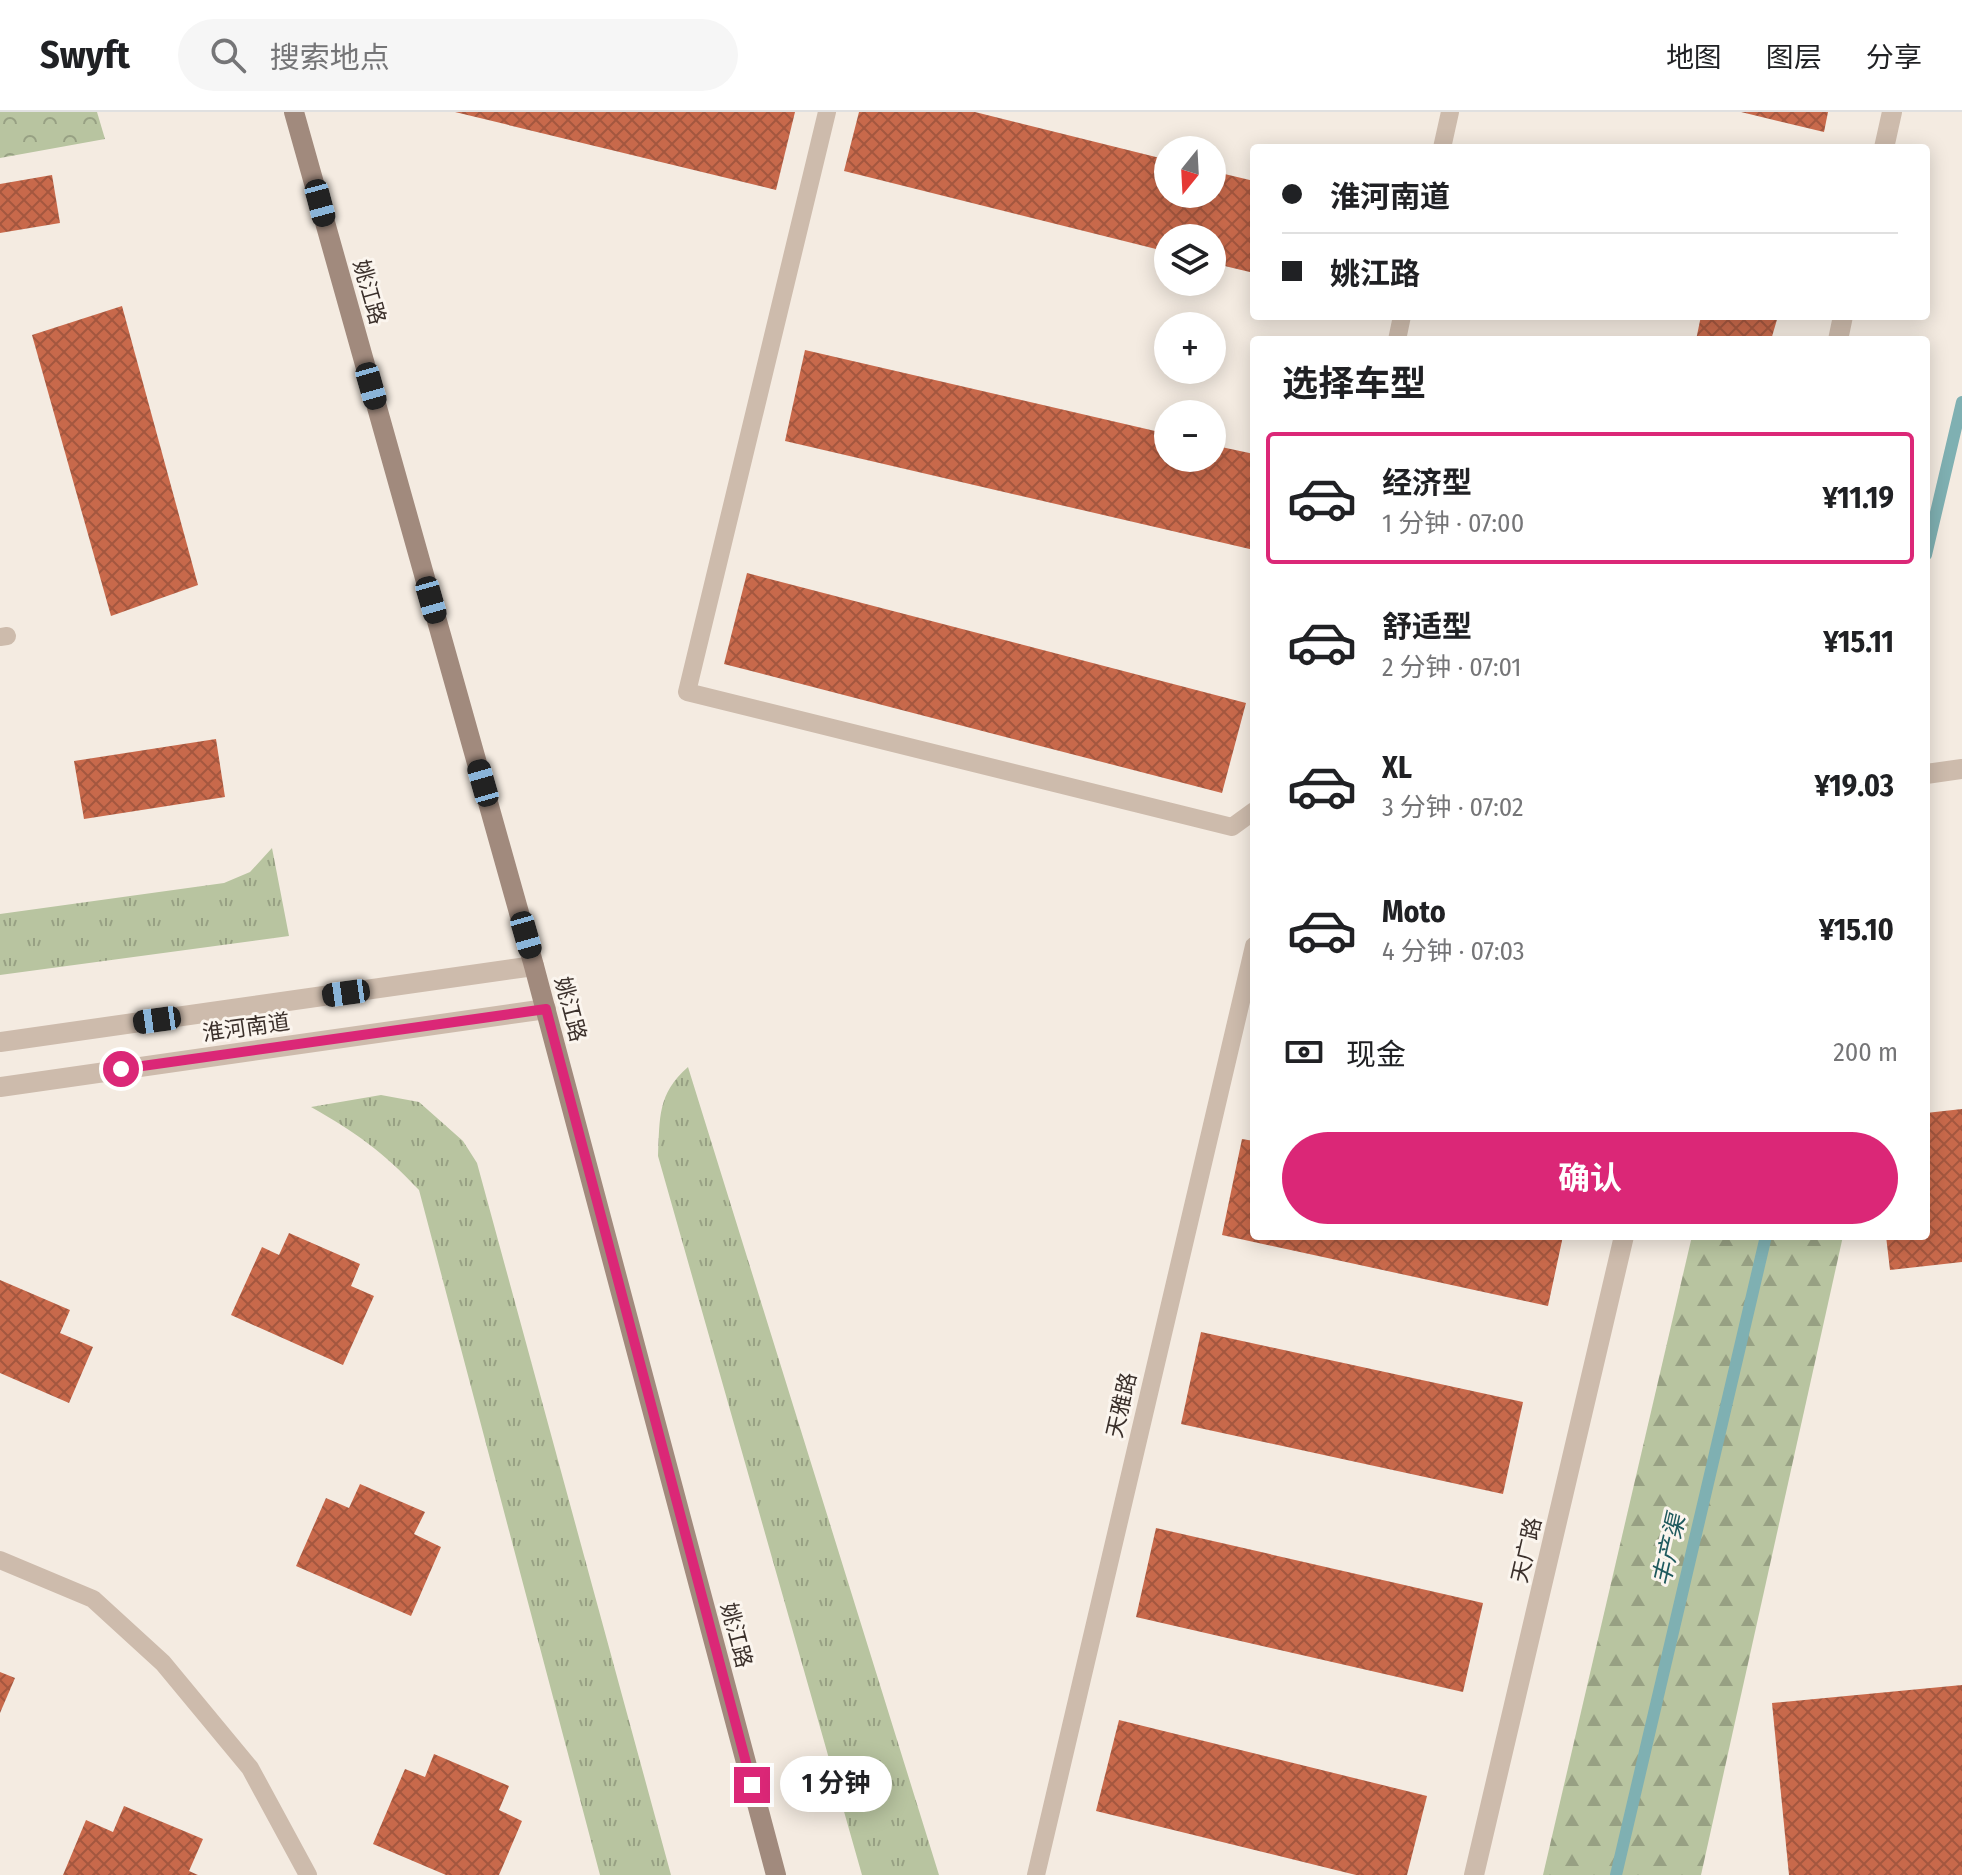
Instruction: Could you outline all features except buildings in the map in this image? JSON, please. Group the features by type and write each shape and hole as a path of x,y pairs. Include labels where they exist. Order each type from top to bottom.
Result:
{"main road":[{"name":"姚江路","path":"294,112 546,1009 776,1875"}],"street":[{"path":"1885,144 1892,112"},
{"path":"1930,773 1957,769"},
{"name":"淮河南道","path":"0,1042 534,966"},
{"name":"淮河南道","path":"0,1087 546,1009"},
{"name":"天广路","path":"1474,1875 1623,1240"}],"lane":[{"path":"827,112 687,692 1232,827 1250,814"},
{"path":"1443,144 1450,112"},
{"name":"天雅路","path":"1036,1875 1250,963"},
{"path":"0,1560 93,1599 163,1663 250,1768 308,1875"}],"green space":[{"path":"0,112 97,112 105,139 0,158"},
{"path":"272,848 289,936 0,975 0,914 224,883 250,872"},
{"path":"688,1067 939,1875 862,1875 658,1156 660,1118 665,1097"},
{"path":"381,1095 419,1102 463,1141 477,1163 671,1875 600,1875 419,1190 368,1144 311,1107"},
{"path":"1691,1240 1842,1240 1701,1875 1543,1875"}],"waterway":[{"name":"丰产渠","path":"1930,538 1962,402"},
{"name":"丰产渠","path":"1616,1875 1765,1240"}],"route":[{"path":"121,1069 546,1009 752,1785"}]}
